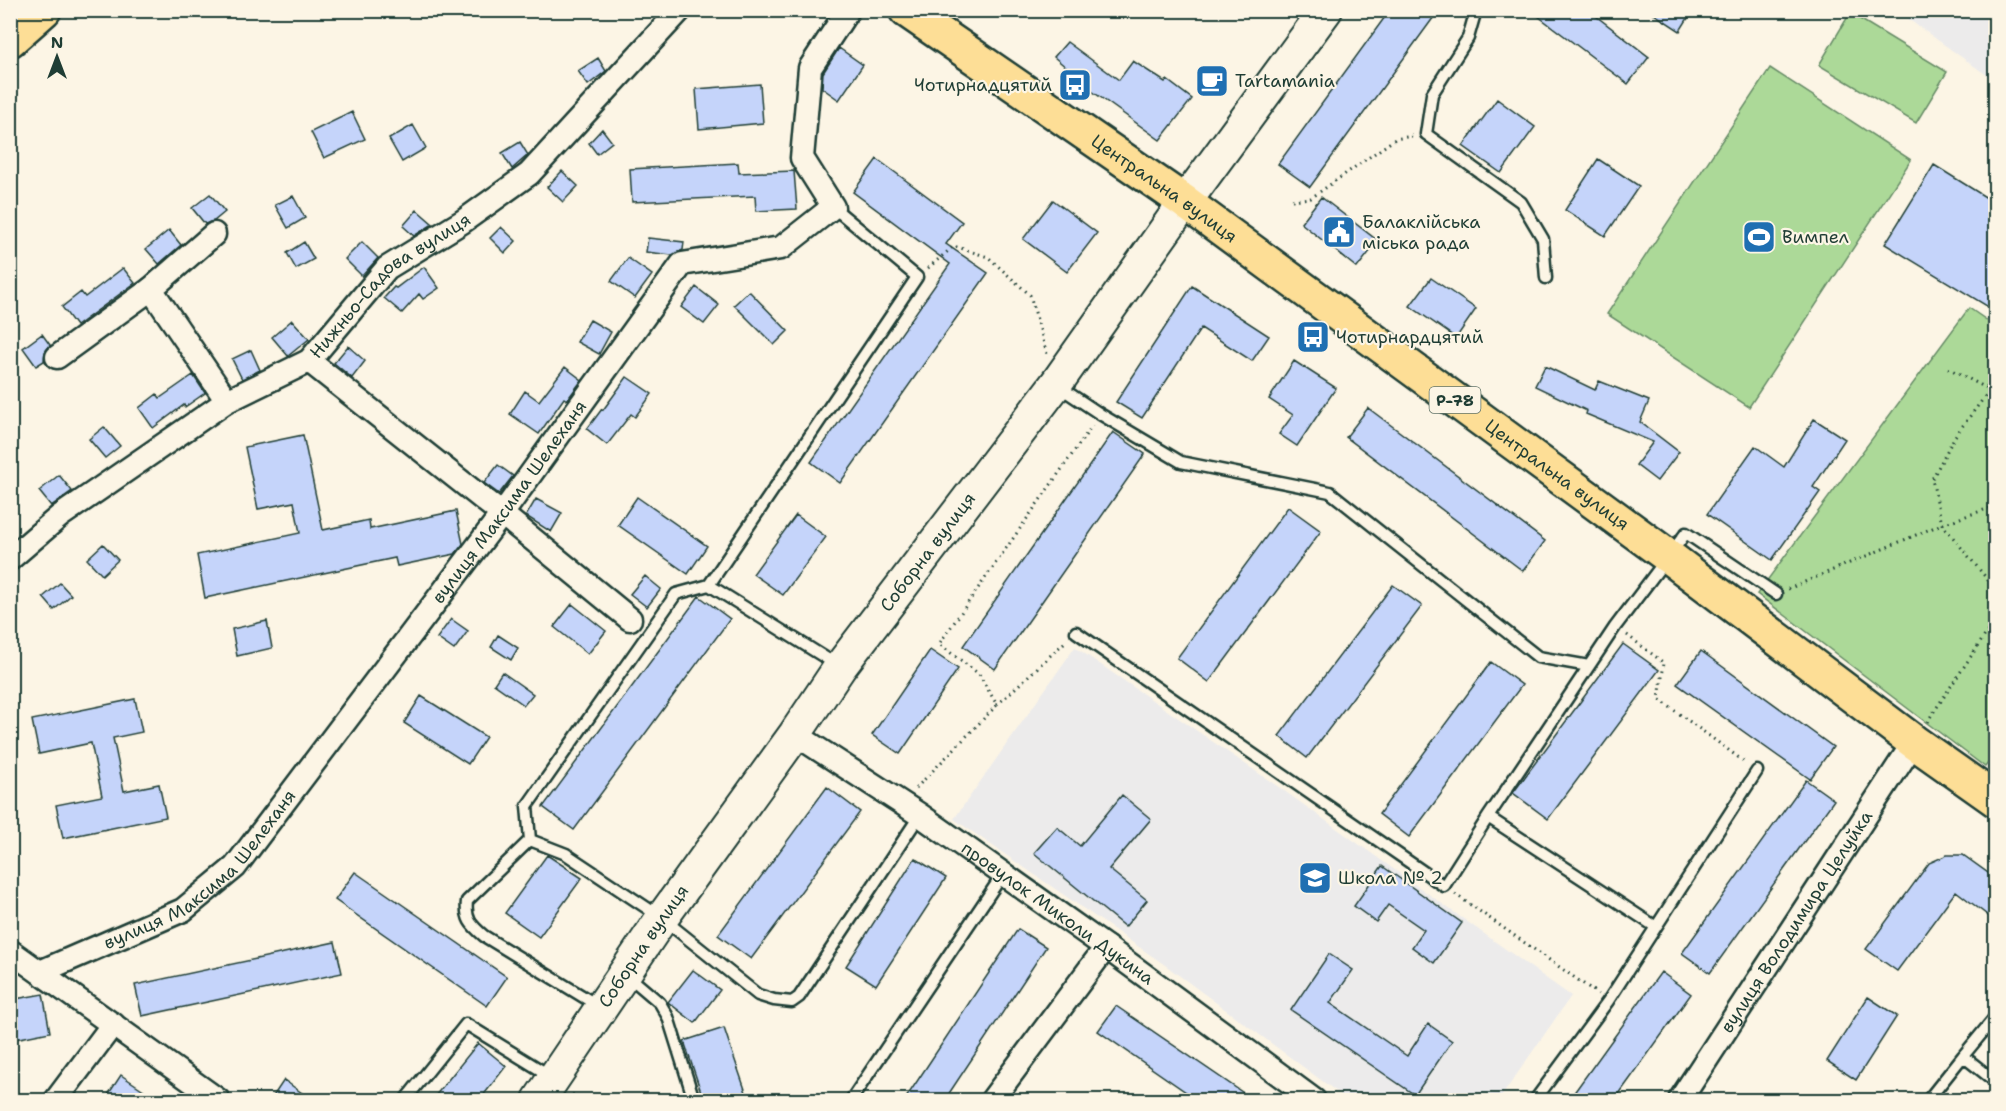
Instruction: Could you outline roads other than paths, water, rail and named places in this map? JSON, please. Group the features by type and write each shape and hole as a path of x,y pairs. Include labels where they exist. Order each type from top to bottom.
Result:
{"main road":[{"path":"10,40 44,10"},
{"name":"Центральна вулиця","path":"906,10 1185,202 1669,557 1914,742 1995,800"}],"street":[{"name":"Нижньо-Садова вулиця","path":"10,559 60,516 227,401 309,361 387,268 462,222 529,174 680,10"},
{"path":"833,207 802,158 810,68 848,10"},
{"name":"Соборна вулиця","path":"547,1089 662,918 795,734 840,667 1056,384 1185,202 1326,10"},
{"name":"вулиця Максима Шелеханя","path":"40,972 183,910 235,867 502,514 682,264 781,248 833,207"},
{"path":"57,357 151,290 214,234"},
{"path":"151,290 227,401"},
{"path":"309,361 502,514 630,620"},
{"name":"провулок Миколи Дукина","path":"795,734 911,809 1003,874 1314,1101"},
{"name":"вулиця Володимира Целуйка","path":"1680,1101 1914,742"},
{"path":"992,1101 1106,947"},
{"path":"10,951 218,1101"},
{"path":"56,1101 113,1024"}],"lane":[{"path":"1476,10 1468,38 1432,94 1426,134 1521,202 1543,239 1545,278"},
{"path":"530,840 527,806 676,594 709,585 917,277 833,207"},
{"path":"1056,384 1100,414 1181,462 1330,492 1538,657 1589,666"},
{"path":"1076,632 1444,886 1615,627 1686,533 1776,594"},
{"path":"709,585 840,667"},
{"path":"1535,1101 1608,1001 1757,771"},
{"path":"530,840 566,854 662,918 758,995 792,1002 799,997 911,809"},
{"path":"1488,817 1656,927"},
{"path":"530,840 467,901 465,913 468,922 484,936 602,1008"},
{"path":"851,1101 1003,874"},
{"path":"626,974 660,1003 668,1017 694,1101"},
{"path":"1928,1101 1995,1016"},
{"path":"405,1101 466,1024 547,1089"},
{"path":"1963,1056 1995,1082"}],"place":[{"name":"Tartamania","path":"1212,81"},
{"name":"Чотирнадцятий","path":"1075,85"},
{"name":"Балаклійська міська рада","path":"1339,232"},
{"name":"Вимпел","path":"1759,237"},
{"name":"Чотирнардцятий","path":"1313,337"},
{"name":"Школа № 2","path":"1315,878"}]}
